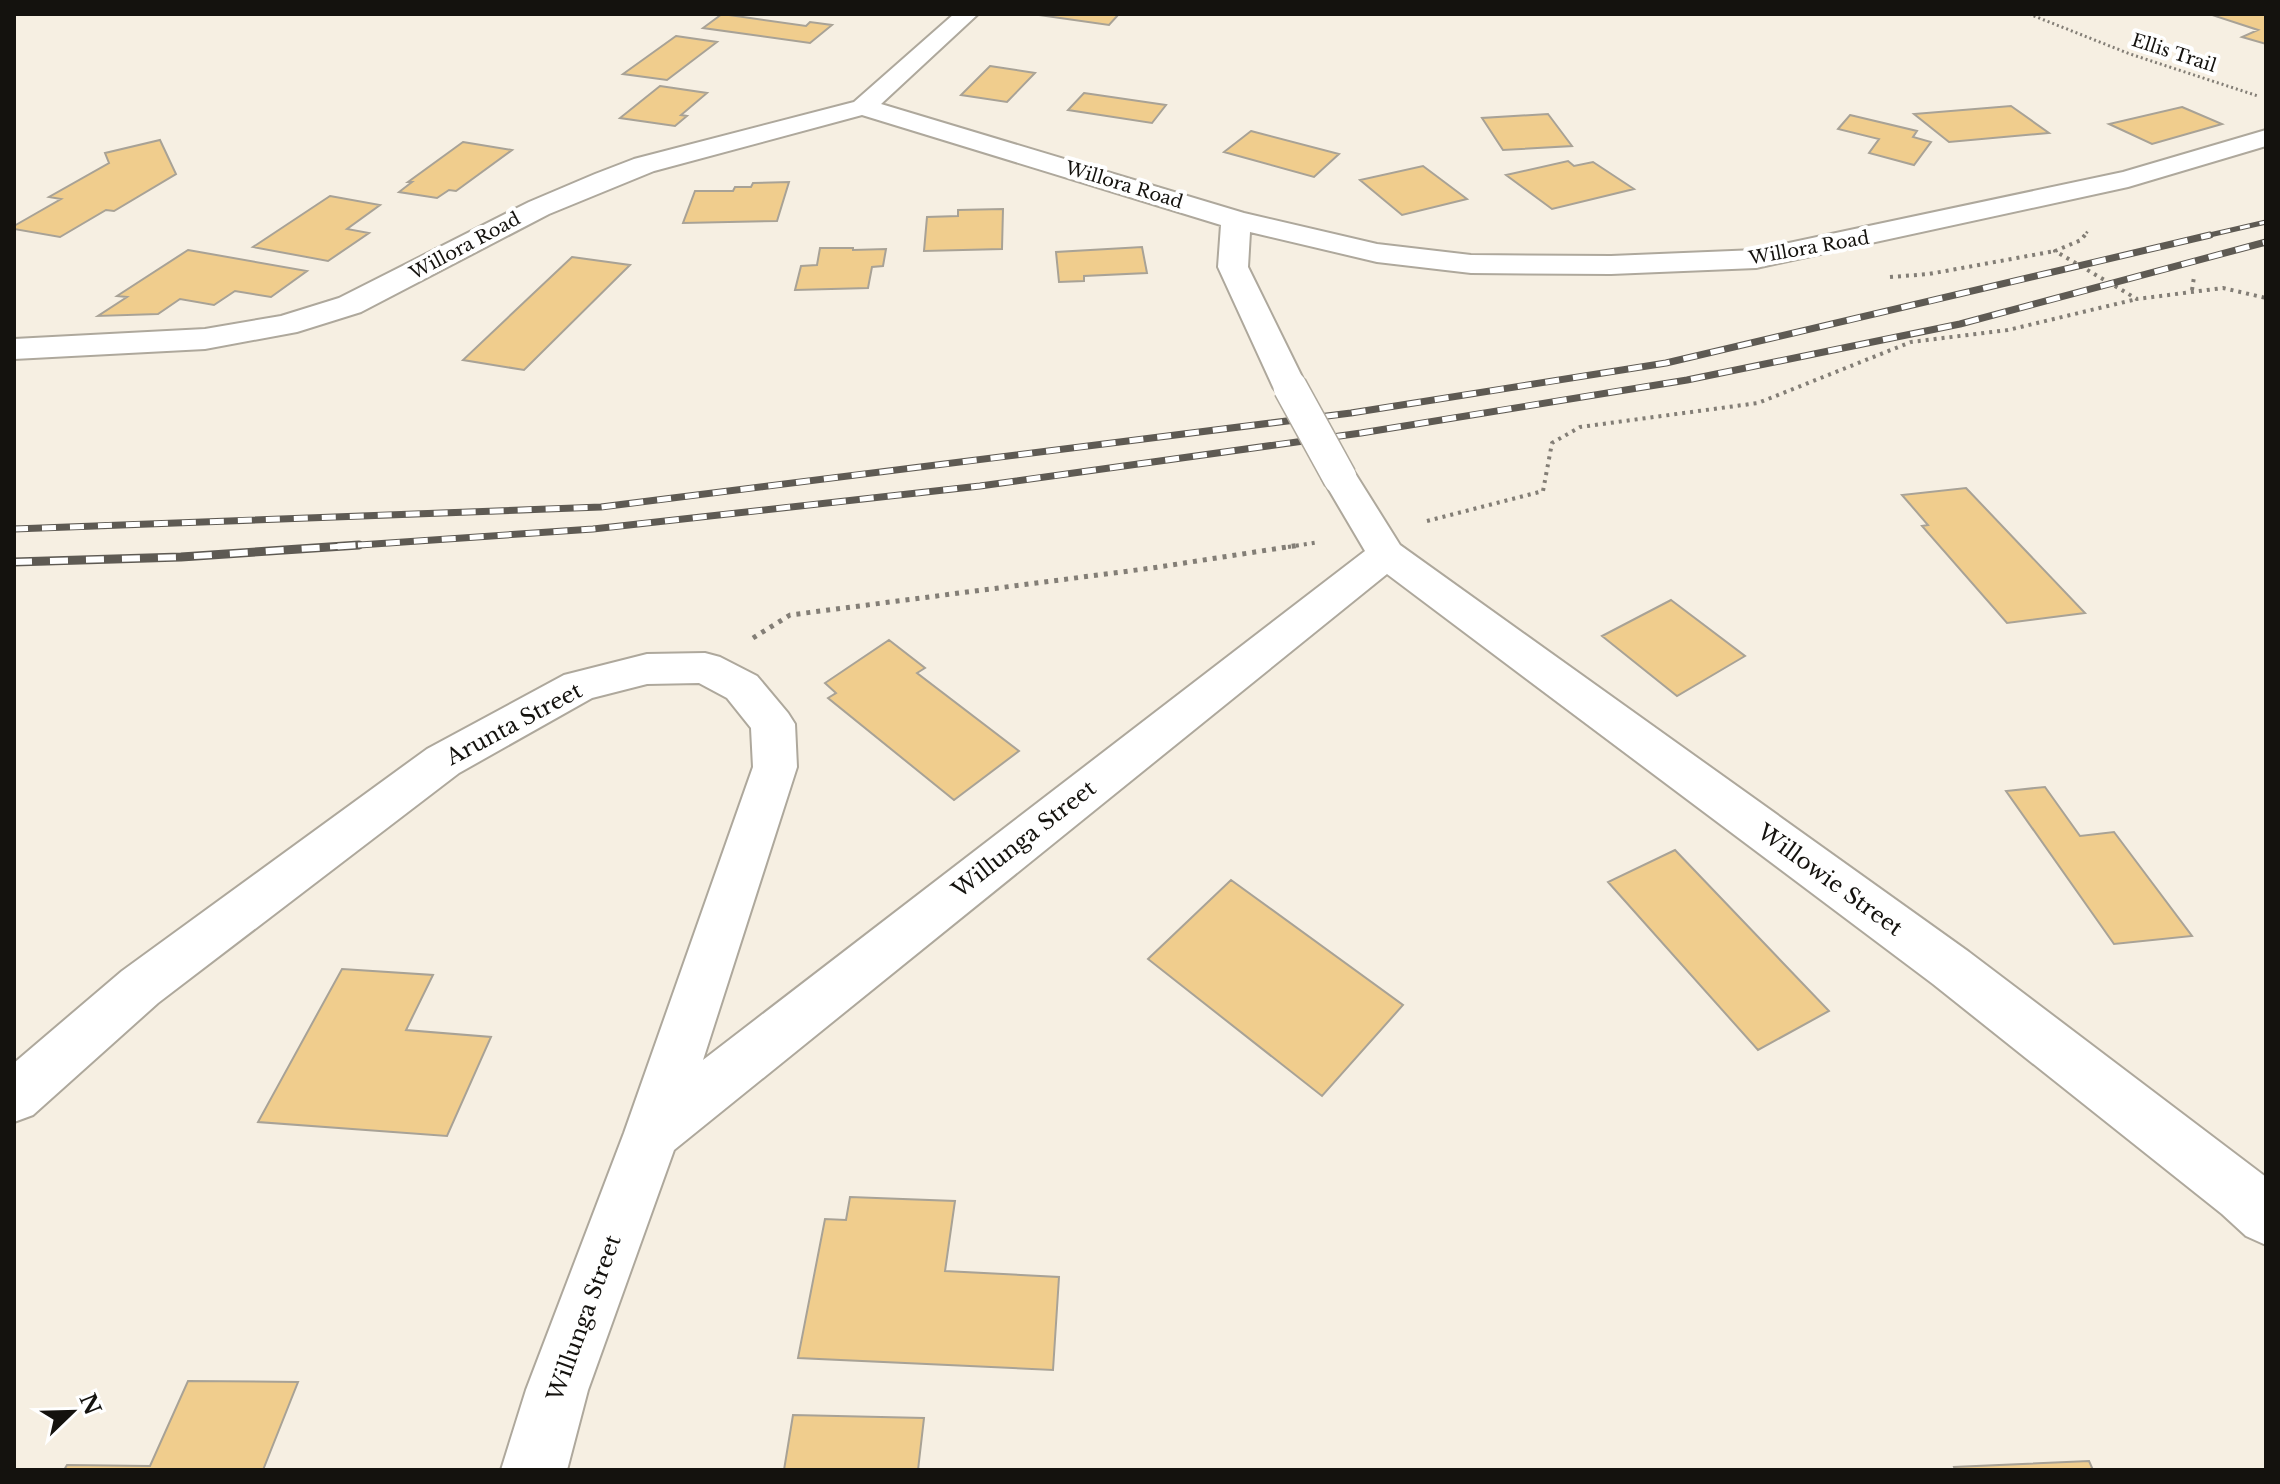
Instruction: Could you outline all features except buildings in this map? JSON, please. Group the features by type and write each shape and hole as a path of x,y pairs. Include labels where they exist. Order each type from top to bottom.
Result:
{"street":[{"path":"863,107 967,14"},
{"name":"Willora Road","path":"14,349 205,339 286,325 350,305 539,208 644,165 863,107 1236,220 1377,253 1430,261 1611,265 1756,259 2128,179 2266,138"},
{"path":"1236,220 1233,267 1290,387 1379,544"},
{"name":"Willunga Street","path":"534,1470 557,1390 652,1133 1379,544"},
{"name":"Willowie Street","path":"1379,544 1951,968 2242,1194 2266,1216"},
{"name":"Arunta Street","path":"14,1097 140,987 443,761 579,686 647,669 705,668 742,687 773,724 775,767 652,1133"}],"path":[{"name":"Ellis Trail","path":"2029,14 2130,54 2266,99"},
{"path":"2077,191 2096,202 2102,214 2081,240 2055,251 2137,299"},
{"path":"2192,290 2194,277"},
{"path":"705,668 790,615 1152,568 1379,544 1543,491 1552,443 1580,427 1758,403 1911,342 2008,330 2137,299 2192,290 2223,288 2266,298"}],"railway":[{"path":"2201,237 2266,222"},
{"path":"14,529 601,507 1351,413 1666,363 2210,235"},
{"path":"330,547 593,529 980,486 1361,433 1687,380 1960,324 2266,242"},
{"path":"14,562 181,557 359,545"}]}
